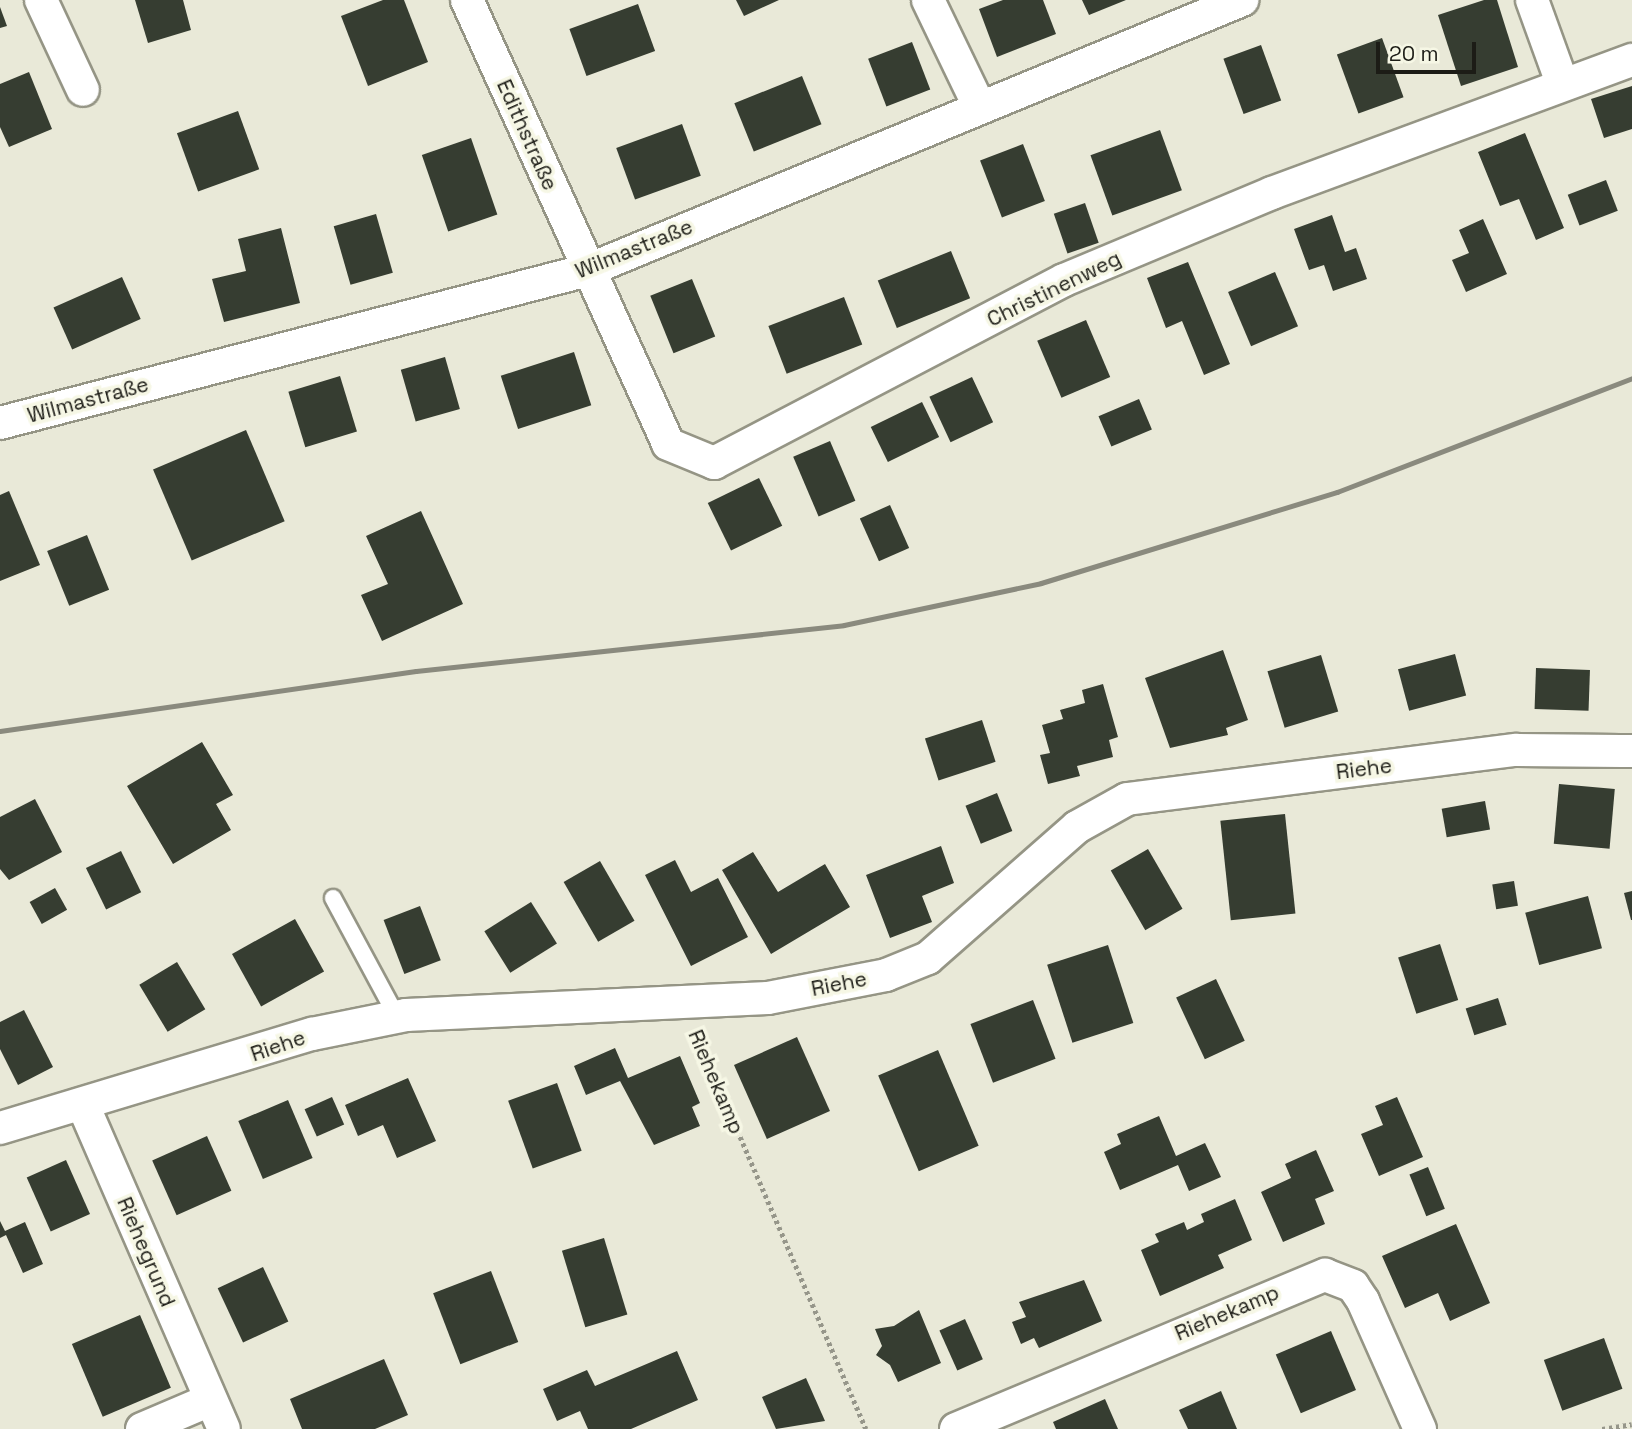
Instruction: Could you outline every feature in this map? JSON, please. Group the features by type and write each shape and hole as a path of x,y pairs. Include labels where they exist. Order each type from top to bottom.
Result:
{"street":[{"path":"41,0 83,90"},
{"name":"Edithstraße","path":"468,0 587,270"},
{"path":"928,0 978,104"},
{"name":"Wilmastraße","path":"0,423 587,270 978,104 1242,0"},
{"path":"1532,0 1562,83"},
{"name":"Christinenweg","path":"587,270 668,444 714,463 1064,280 1562,83 1632,60"},
{"name":"Riehe","path":"0,1128 312,1034 397,1017 768,999 886,975 928,958 1077,827 1128,799 1517,750 1632,751"},
{"name":"Riehegrund","path":"83,1105 224,1429"},
{"name":"Riehekamp","path":"956,1429 1325,1275 1353,1286 1363,1301 1420,1429"},
{"path":"142,1429 210,1400"}],"lane":[{"path":"333,898 397,1017"}],"path":[{"name":"Riehekamp","path":"683,1004 866,1429"},
{"path":"1602,1429 1632,1424"}],"building":[{"path":"135,0 183,0 191,30 148,43"},
{"path":"383,0 404,0 428,62 368,86 341,16"},
{"path":"736,0 779,0 744,16"},
{"path":"1003,0 1043,0 1056,34 997,57 979,9"},
{"path":"1082,0 1126,0 1089,15"},
{"path":"1484,0 1497,0 1518,67 1461,86 1438,15"},
{"path":"638,4 655,51 587,76 569,29"},
{"path":"0,7 7,26 0,28"},
{"path":"1382,38 1404,97 1358,114 1337,54"},
{"path":"912,42 930,90 886,106 868,59"},
{"path":"1261,45 1281,100 1244,114 1223,59"},
{"path":"29,72 52,129 9,147 0,127 0,84"},
{"path":"802,76 821,124 754,152 734,103"},
{"path":"1632,86 1632,129 1604,138 1591,99"},
{"path":"238,111 259,169 198,191 177,133"},
{"path":"682,124 701,176 635,200 616,148"},
{"path":"1160,130 1182,190 1112,215 1090,155"},
{"path":"1525,133 1564,228 1536,240 1519,199 1500,206 1478,152"},
{"path":"471,138 497,215 448,232 422,155"},
{"path":"1023,144 1045,201 1002,217 980,160"},
{"path":"1606,180 1618,211 1580,226 1568,195"},
{"path":"1085,203 1099,243 1067,253 1054,214"},
{"path":"376,214 393,273 351,285 334,226"},
{"path":"1332,215 1345,252 1356,248 1367,279 1333,291 1324,265 1309,270 1294,229"},
{"path":"1483,219 1507,274 1466,292 1452,260 1469,253 1459,230"},
{"path":"281,228 300,303 224,322 212,279 246,271 238,239"},
{"path":"951,251 970,298 897,328 878,281"},
{"path":"1188,262 1230,364 1204,375 1182,321 1166,328 1147,278"},
{"path":"1275,272 1298,326 1251,346 1228,292"},
{"path":"122,277 141,319 72,350 53,308"},
{"path":"692,279 715,336 674,353 650,296"},
{"path":"844,297 862,345 787,374 768,326"},
{"path":"1086,320 1110,377 1061,398 1037,341"},
{"path":"574,352 591,405 518,429 501,376"},
{"path":"445,357 460,409 416,422 401,370"},
{"path":"340,376 357,431 305,447 288,392"},
{"path":"972,377 993,422 951,442 929,397"},
{"path":"1139,399 1152,429 1111,447 1098,416"},
{"path":"922,402 939,437 888,462 871,427"},
{"path":"246,430 285,521 192,561 153,469"},
{"path":"830,441 855,501 819,516 793,457"},
{"path":"759,478 782,526 731,551 708,503"},
{"path":"9,491 40,565 0,581 0,495"},
{"path":"890,505 909,548 879,561 860,518"},
{"path":"421,511 463,604 382,641 361,595 388,584 366,536"},
{"path":"87,535 109,590 69,606 47,551"},
{"path":"1223,650 1248,720 1226,728 1228,735 1170,748 1145,678"},
{"path":"1455,654 1466,696 1409,711 1398,669"},
{"path":"1321,655 1338,711 1285,728 1267,671"},
{"path":"1536,668 1590,670 1589,711 1535,709"},
{"path":"1103,684 1118,737 1109,740 1113,757 1077,766 1080,776 1048,784 1040,755 1050,753 1042,725 1063,719 1060,710 1085,703 1082,690"},
{"path":"982,720 996,762 939,780 925,739"},
{"path":"202,742 233,795 216,804 231,830 173,864 127,786"},
{"path":"1559,784 1615,789 1610,849 1554,844"},
{"path":"997,793 1012,831 981,844 965,806"},
{"path":"35,799 62,852 9,880 0,869 0,817"},
{"path":"1485,801 1490,830 1447,837 1442,809"},
{"path":"1285,814 1295,913 1231,920 1220,821"},
{"path":"941,846 954,883 922,896 932,922 890,938 866,875"},
{"path":"1148,849 1182,909 1145,930 1111,870"},
{"path":"121,851 141,892 106,909 86,868"},
{"path":"753,852 778,892 825,864 850,907 771,954 722,870"},
{"path":"675,860 691,892 718,878 748,937 691,966 645,875"},
{"path":"600,861 634,921 598,942 564,882"},
{"path":"1514,881 1518,906 1496,909 1492,884"},
{"path":"55,888 67,910 42,924 30,902"},
{"path":"1632,891 1632,920 1631,920 1624,893"},
{"path":"1588,896 1602,948 1539,965 1525,913"},
{"path":"531,902 557,944 510,973 484,931"},
{"path":"420,906 441,960 404,974 384,920"},
{"path":"295,919 324,971 261,1006 232,954"},
{"path":"1440,944 1458,1000 1416,1014 1398,958"},
{"path":"1108,945 1133,1023 1072,1043 1047,965"},
{"path":"177,962 205,1009 168,1032 139,985"},
{"path":"1216,979 1245,1041 1205,1059 1176,998"},
{"path":"1498,998 1507,1025 1474,1035 1466,1009"},
{"path":"1033,1000 1056,1059 993,1083 970,1024"},
{"path":"24,1010 53,1067 18,1085 0,1049 0,1022"},
{"path":"797,1037 830,1111 767,1139 734,1065"},
{"path":"615,1048 628,1078 680,1056 700,1103 692,1107 700,1126 654,1145 620,1081 586,1095 574,1066"},
{"path":"938,1050 979,1146 919,1171 878,1075"},
{"path":"408,1078 436,1141 397,1158 383,1125 358,1136 345,1105"},
{"path":"557,1083 582,1151 533,1168 508,1101"},
{"path":"332,1097 344,1124 317,1137 305,1109"},
{"path":"1397,1097 1423,1157 1379,1176 1361,1134 1383,1125 1375,1106"},
{"path":"288,1100 313,1158 263,1179 238,1121"},
{"path":"1159,1116 1176,1156 1205,1143 1221,1177 1189,1191 1178,1165 1120,1190 1104,1152 1121,1144 1117,1134"},
{"path":"207,1136 231,1191 177,1215 152,1160"},
{"path":"1316,1150 1334,1191 1315,1199 1325,1224 1283,1242 1261,1192 1291,1178 1285,1164"},
{"path":"66,1160 90,1214 51,1231 27,1177"},
{"path":"1428,1167 1445,1209 1426,1216 1409,1174"},
{"path":"1235,1199 1252,1240 1218,1255 1224,1268 1160,1296 1141,1250 1159,1242 1155,1234 1184,1222 1187,1230 1204,1222 1201,1214"},
{"path":"0,1221 5,1231 25,1222 43,1264 23,1273 6,1235 0,1238"},
{"path":"1456,1224 1490,1303 1450,1321 1438,1293 1405,1308 1382,1256"},
{"path":"604,1238 627,1315 585,1327 562,1251"},
{"path":"263,1267 288,1321 243,1343 218,1288"},
{"path":"491,1271 518,1342 460,1364 433,1293"},
{"path":"1084,1280 1102,1321 1039,1348 1034,1338 1021,1344 1012,1322 1026,1317 1019,1302"},
{"path":"919,1310 941,1363 898,1382 890,1365 876,1355 882,1346 875,1329 894,1326"},
{"path":"140,1315 171,1388 103,1417 72,1344"},
{"path":"965,1319 983,1359 957,1371 939,1330"},
{"path":"1331,1331 1356,1390 1301,1413 1276,1354"},
{"path":"1604,1338 1622,1389 1562,1411 1544,1360"},
{"path":"677,1351 698,1400 631,1429 588,1429 580,1411 557,1421 543,1389 587,1370 595,1386"},
{"path":"384,1359 408,1415 375,1429 302,1429 290,1399"},
{"path":"806,1378 825,1421 776,1429 762,1397"},
{"path":"1221,1391 1237,1429 1188,1429 1179,1410"},
{"path":"1105,1399 1118,1429 1056,1429 1053,1422"}],"railway":[{"path":"0,731 416,671 844,625 1041,583 1337,492 1632,378"}]}
